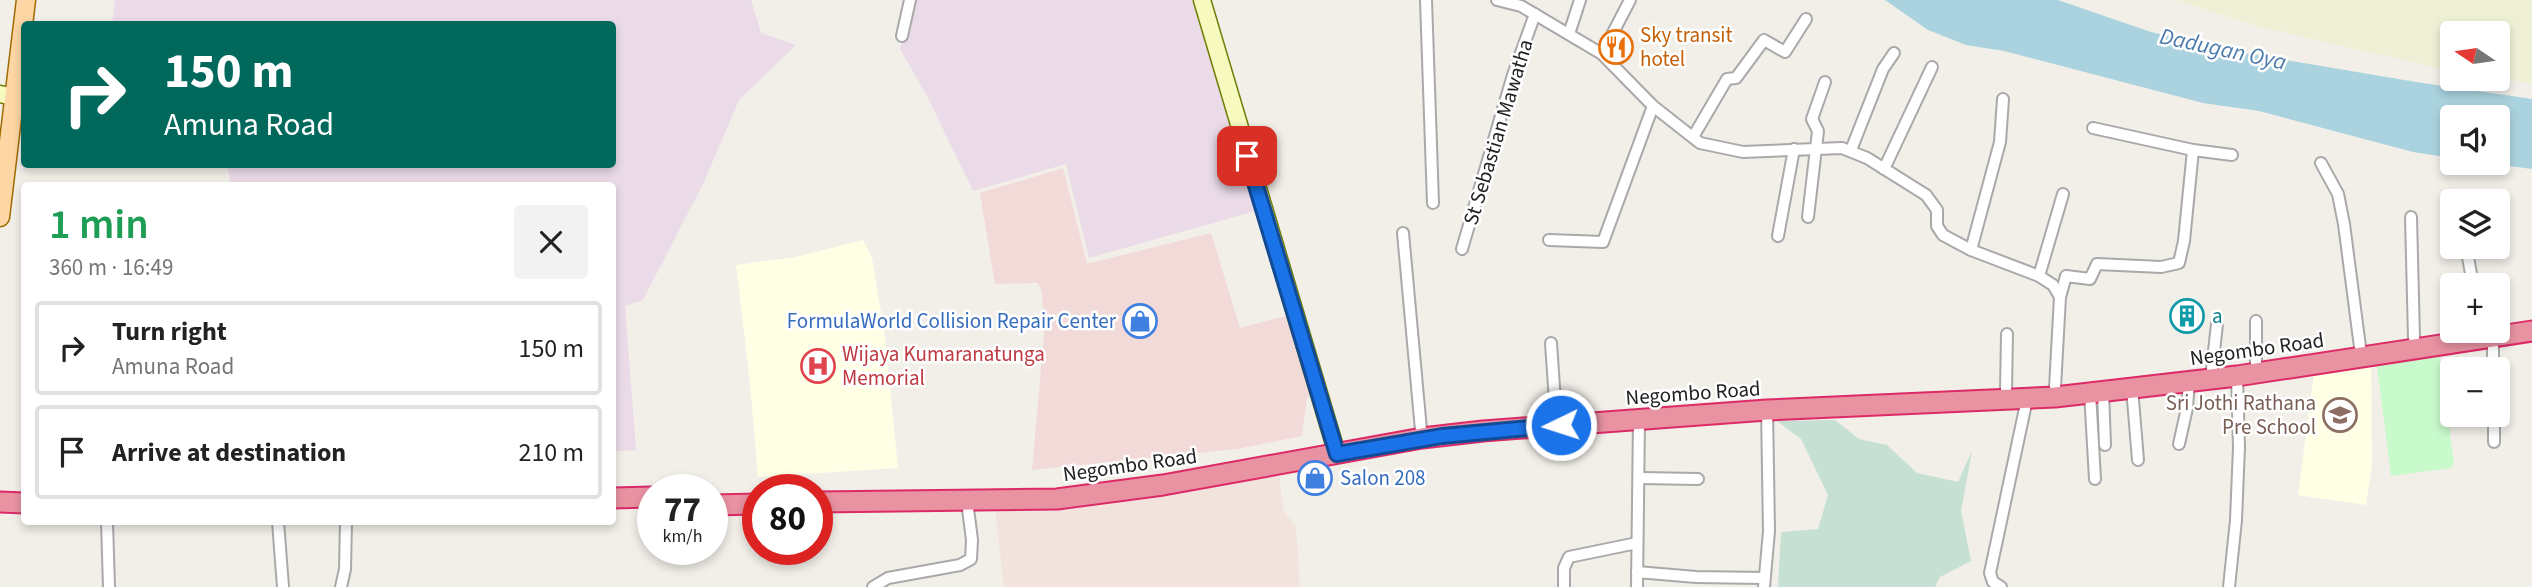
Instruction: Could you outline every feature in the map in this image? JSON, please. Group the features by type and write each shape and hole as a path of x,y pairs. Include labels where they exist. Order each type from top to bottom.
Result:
{"highway":[{"name":"Negombo Road","path":"2510,327 2532,320"},
{"name":"Negombo Road","path":"2510,331 2532,331"},
{"name":"Negombo Road","path":"833,502 1058,499 1149,487 1422,430 1556,416 1766,401 2055,388 2256,363 2440,334"},
{"name":"Negombo Road","path":"833,493 1058,489 1483,431 1767,410 2027,399 2237,376 2440,341"},
{"path":"616,498 637,497"},
{"path":"0,502 21,503"},
{"path":"616,508 637,508"},
{"path":"0,514 21,514"}],"main road":[{"path":"22,21 26,0"},
{"path":"0,218 7,96 21,25"}],"street":[{"path":"902,36 910,0"},
{"path":"1202,0 1336,449"},
{"path":"1426,0 1433,203"},
{"path":"1497,0 1522,3 1535,15 1602,54 1653,106 1700,143 1743,152 1842,148 1851,150 1926,195 1937,210 1937,226 1943,235 1971,250 2039,276 2053,285 2060,297"},
{"path":"1569,34 1580,0"},
{"path":"1602,54 1630,0"},
{"name":"St Sebastian Mawatha","path":"1462,249 1513,75 1535,15"},
{"path":"1693,137 1727,79 1736,78 1764,40 1784,51 1806,19"},
{"path":"1851,150 1883,69 1894,52"},
{"path":"1884,169 1932,67"},
{"path":"1808,217 1817,127 1812,118 1825,82"},
{"path":"1971,250 2000,142 2003,99"},
{"path":"1549,240 1603,242 1653,106"},
{"path":"2093,128 2193,150 2232,155"},
{"path":"1778,236 1794,149"},
{"path":"2055,388 2060,297 2066,276 2090,279 2098,264 2161,267 2179,263 2184,241 2193,150"},
{"path":"2321,163 2337,194 2344,224 2360,348"},
{"path":"2039,276 2063,194"},
{"path":"2411,217 2414,338"},
{"path":"1403,233 1422,430"},
{"path":"2256,321 2256,363"},
{"path":"2212,369 2217,324"},
{"path":"2006,391 2007,334"},
{"path":"1551,342 1556,416"},
{"path":"2229,587 2236,520 2239,447 2237,376"},
{"path":"2179,444 2187,408 2189,381"},
{"path":"2132,388 2138,460"},
{"path":"2097,392 2105,445"},
{"path":"2095,479 2097,392"},
{"path":"2001,587 1993,582 1990,573 2027,399"},
{"path":"1637,572 1696,582 1764,583 1769,531 1767,410"},
{"path":"1636,587 1640,419"},
{"path":"2494,427 2494,442"},
{"path":"1640,478 1698,479"},
{"path":"873,587 888,578 960,565 971,559 972,540 967,501"},
{"path":"107,525 108,587"},
{"path":"278,525 283,587"},
{"path":"341,587 345,569 346,525"},
{"path":"1564,587 1564,568 1569,557 1637,543"}],"shaded area":[{"path":"115,0 751,0 761,33 796,45 739,100 703,184 643,300 625,306 636,450 616,451 616,182 230,182 228,168 616,168 616,21 112,21"},
{"path":"912,0 1199,0 1259,210 1089,258 1066,164 973,191 927,96 900,49"},
{"path":"2176,0 2532,0 2532,84 2510,80 2510,21 2440,21 2440,68 2259,27"},
{"name":"FormulaWorld Collision Repair Center","path":"1063,168 1087,264 1211,233 1240,328 1293,314 1314,394 1307,398 1302,436 1237,449 1032,470 1044,335 1042,291 1037,283 995,284 980,193"},
{"name":"Wijaya Kumaranatunga Memorial","path":"863,240 872,258 884,329 898,468 758,474 736,265 796,257"},
{"name":"Sri Jothi Rathana Pre School","path":"2371,361 2372,464 2366,505 2298,495 2315,366"},
{"path":"1835,420 1859,439 1887,445 1917,473 1958,482 1972,451 1961,511 1971,561 1940,577 1935,587 1778,587 1781,532 1818,529 1828,495 1801,439 1777,421"},
{"path":"1278,468 1284,512 1296,526 1300,587 1004,587 994,500"}],"green space":[{"path":"2439,350 2440,427 2449,427 2454,464 2451,468 2391,476 2376,359"}],"water":[{"path":"1885,0 2058,0 2151,32 2227,50 2440,86 2440,91 2477,91 2532,99 2532,169 2510,166 2510,105 2440,105 2440,156 2413,152 2259,111 2203,103 2004,51 1966,45 1928,30"}],"place":[{"name":"Sky transit hotel","path":"1616,47"},
{"name":"a","path":"2187,316"},
{"name":"FormulaWorld Collision Repair Center","path":"1140,321"},
{"name":"Wijaya Kumaranatunga Memorial","path":"818,366"},
{"name":"Sri Jothi Rathana Pre School","path":"2340,415"},
{"name":"Salon 208","path":"1315,478"}],"route":[{"path":"1247,156 1337,454 1422,438 1561,425"}],"water label":[{"name":"Dadugan Oya","path":"2223,49"}]}
